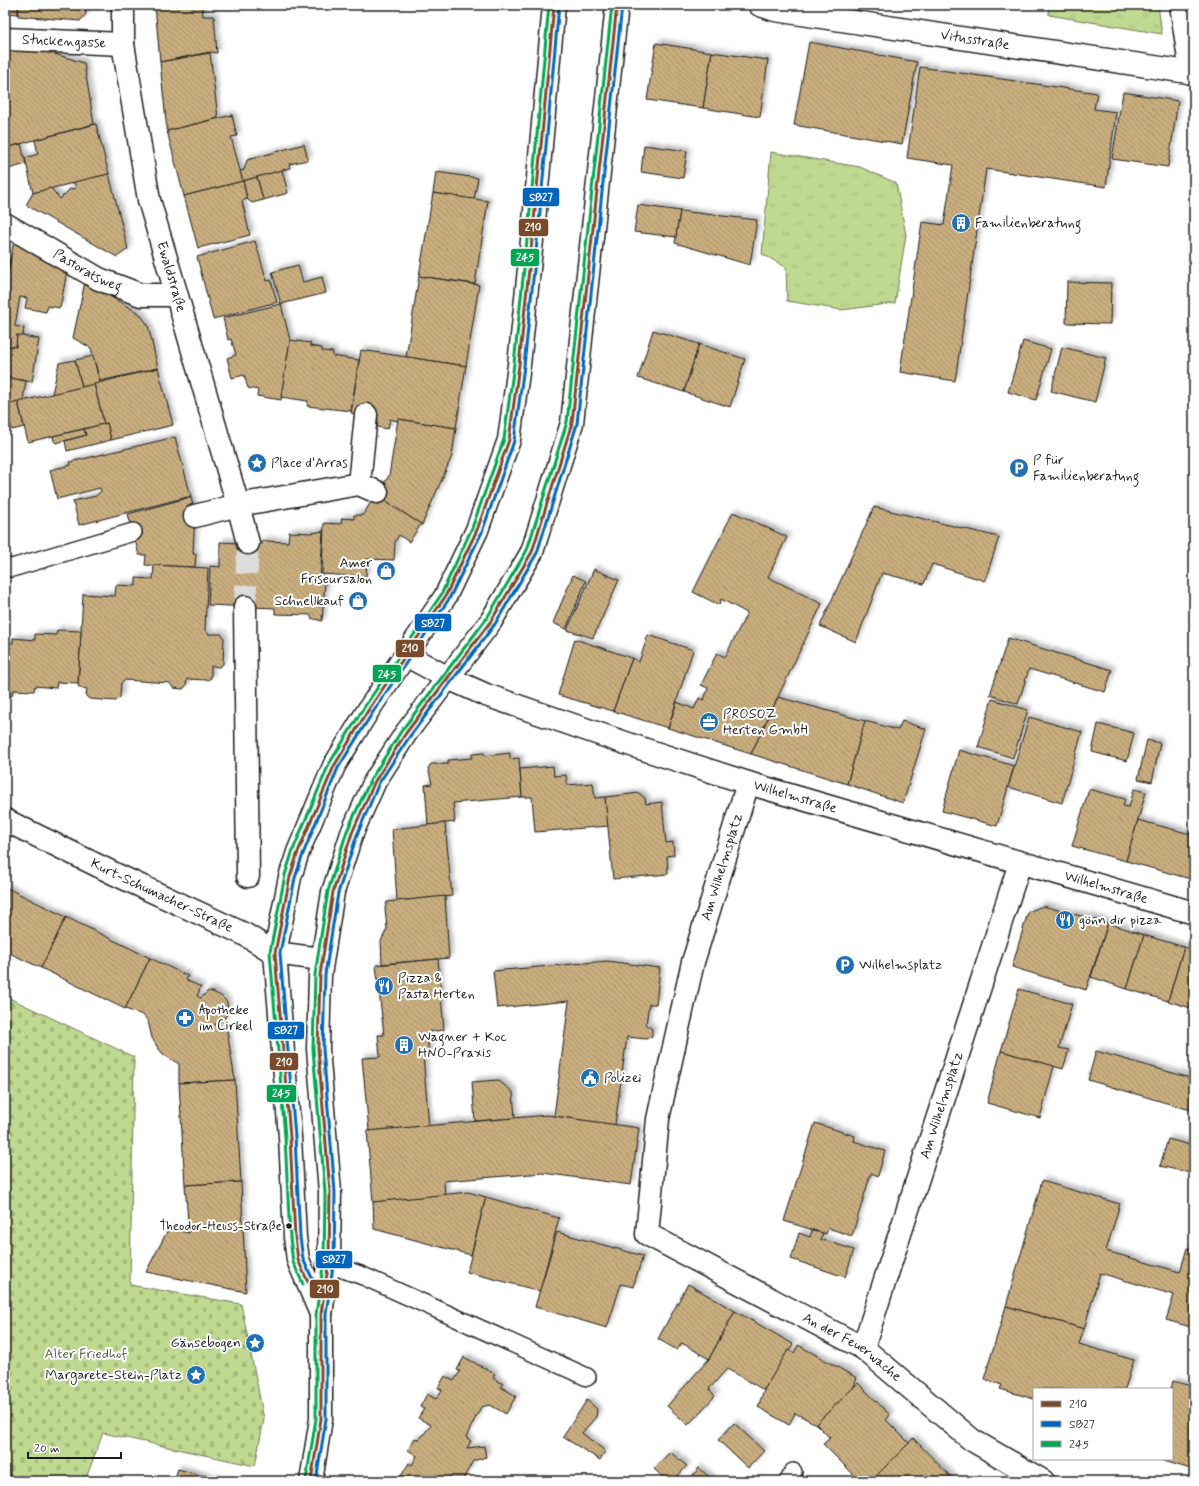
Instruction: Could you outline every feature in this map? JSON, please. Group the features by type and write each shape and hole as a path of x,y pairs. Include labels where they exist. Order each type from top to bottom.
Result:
{"street":[{"name":"Ewaldstraße","path":"123,5 123,44 149,200 248,543"},
{"path":"321,1314 298,1260 295,1237 290,1137 275,952 290,877 298,852 334,766 406,654 445,597 478,530 509,440 519,365 534,221 554,5"},
{"path":"312,1481 321,1419 321,1314 329,1264 330,1192 318,1049 321,959 333,892 352,833 376,781 406,733 491,621 532,552 572,423 617,5"},
{"name":"Vitusstraße","path":"760,5 775,10 1192,73 1181,5"},
{"name":"Stuckengasse","path":"5,39 123,44"},
{"name":"Pastoratsweg","path":"5,224 99,279 141,295 176,295"},
{"path":"195,516 238,505 368,488 366,416"},
{"path":"244,607 248,876"},
{"name":"Wilhelmstraße","path":"406,654 448,678 486,695 748,783 1194,914"},
{"name":"Am Wilhelmsplatz","path":"647,1234 658,1118 693,962 748,783"},
{"name":"Kurt-Schumacher-Straße","path":"5,820 116,875 244,934 275,952 321,959"},
{"name":"Am Wilhelmsplatz","path":"863,1348 1020,863"},
{"name":"An der Feuerwache","path":"647,1234 863,1348 972,1440 1043,1481"}],"lane":[{"path":"5,567 12,568 133,532"},
{"path":"329,1264 363,1276 587,1377"}],"green space":[{"path":"1048,5 1158,5 1162,34 1049,15"},
{"path":"771,152 860,167 896,183 906,235 895,303 842,310 787,301 786,267 762,254"},
{"name":"Alter Friedhof","path":"5,996 134,1057 130,1285 241,1304 264,1419 255,1466 103,1433 85,1481 5,1481"}],"building":[{"path":"5,5 18,5 18,14 5,13"},
{"path":"19,5 85,5 86,14 80,21 18,16"},
{"path":"155,5 202,5 203,16 214,16 217,53 210,52 160,62"},
{"path":"809,42 917,62 902,144 794,125"},
{"path":"656,43 712,52 703,108 647,100"},
{"path":"26,45 84,63 94,124 5,148 5,48"},
{"path":"712,52 768,60 760,117 703,108"},
{"path":"210,53 218,118 167,131 160,62"},
{"name":"Familienberatung","path":"920,67 1097,93 1094,109 1116,112 1106,187 986,169 955,381 900,372 922,222 944,225 953,165 907,158"},
{"path":"1123,92 1178,101 1168,167 1112,159"},
{"path":"232,115 237,136 231,137 243,181 184,196 167,131"},
{"path":"96,124 109,174 33,193 25,158 38,154 35,140"},
{"path":"21,144 26,164 5,170 5,148"},
{"path":"304,144 308,160 289,164 290,168 243,181 240,171 244,170 247,160"},
{"path":"644,145 687,151 683,178 641,172"},
{"path":"282,170 288,193 263,200 257,177"},
{"path":"436,172 478,178 474,200 433,193"},
{"path":"109,174 128,249 117,257 26,205 33,193 51,188 60,199 70,189 76,188 74,182"},
{"path":"257,177 263,200 252,203 247,199 243,181"},
{"path":"243,181 247,199 242,201 250,235 198,248 184,196"},
{"path":"433,193 488,201 475,284 419,276"},
{"path":"638,205 680,211 676,237 634,232"},
{"path":"680,211 757,220 750,265 675,243"},
{"path":"14,240 67,272 60,308 48,306 46,312 25,308 27,298 20,297 15,326 24,328 23,336 17,335 16,347 5,346 5,290"},
{"path":"255,241 267,281 271,280 277,302 213,319 197,257"},
{"path":"5,259 10,260 5,286"},
{"path":"298,265 303,282 322,277 326,293 281,304 272,272"},
{"path":"419,276 479,285 466,366 406,357"},
{"path":"85,282 139,313 148,325 158,368 100,381 91,348 73,338"},
{"path":"1067,282 1111,283 1110,324 1066,323"},
{"path":"281,304 290,340 281,400 257,396 258,390 248,388 244,375 232,378 227,358 236,355 231,339 228,340 223,318"},
{"path":"653,330 699,344 684,392 638,378"},
{"path":"17,335 39,339 32,382 5,377 5,346 16,347"},
{"path":"290,340 311,343 310,346 322,348 322,351 333,352 333,356 359,360 351,411 307,406 308,401 281,397"},
{"path":"1023,341 1051,349 1036,400 1008,392"},
{"path":"699,344 745,359 730,407 684,392"},
{"path":"1062,347 1106,358 1095,402 1051,391"},
{"path":"361,350 466,366 456,428 390,419 388,429 377,427 378,418 351,413"},
{"path":"93,356 100,383 82,387 75,360"},
{"path":"75,360 82,387 52,394 59,363"},
{"path":"158,368 173,425 111,440 107,423 104,424 94,384"},
{"path":"5,377 26,381 23,401 5,405"},
{"path":"94,384 104,424 28,442 18,402"},
{"path":"18,402 24,427 12,430 6,405"},
{"path":"398,419 456,428 452,456 422,525 376,495 389,476"},
{"path":"107,423 111,440 67,451 65,441 86,435 84,429"},
{"path":"84,429 86,435 56,443 54,441 53,436"},
{"path":"175,437 191,496 79,525 73,501 96,496 101,491 100,488 57,499 50,470 71,465 70,462"},
{"path":"375,495 421,524 409,542 399,535 395,542 394,560 367,559 366,577 322,574 324,523 341,524 342,518 354,519 354,515 363,515"},
{"path":"191,497 195,514 193,554 196,554 195,567 145,565 146,555 139,555 128,514"},
{"path":"874,507 999,537 985,581 932,564 924,584 882,573 856,642 820,626"},
{"path":"733,512 787,537 768,577 822,604 751,754 668,728 677,702 694,709 699,698 704,700 708,688 701,685 717,653 725,657 747,613 721,599 719,605 693,592"},
{"path":"323,531 320,582 325,582 322,621 311,618 311,615 275,614 275,608 208,605 210,566 220,567 220,542 262,544 262,541 288,542 289,532 312,533"},
{"path":"154,565 208,568 205,630 208,634 221,634 224,638 223,664 219,667 211,666 211,678 207,680 187,679 186,686 183,689 173,688 170,683 124,680 121,683 120,697 116,701 89,699 86,696 87,689 78,686 83,594 115,596 116,585 136,586 136,578 153,579"},
{"path":"594,569 619,580 593,638 567,630"},
{"path":"573,575 586,581 566,629 553,623"},
{"path":"57,630 81,631 78,683 57,682 56,688 35,686 34,691 13,690 12,696 5,695 5,643 13,643 13,638 35,640 35,634 56,635"},
{"path":"648,635 693,650 668,728 613,711 632,658 639,662"},
{"path":"1008,638 1112,670 1105,692 1029,669 1018,704 990,695"},
{"path":"575,639 632,658 613,711 558,695"},
{"path":"778,697 865,721 847,784 751,754"},
{"path":"992,699 1028,710 1013,758 978,747"},
{"path":"1029,717 1082,732 1062,803 1008,787"},
{"path":"865,721 898,730 902,721 926,729 903,803 847,784"},
{"path":"1098,724 1134,733 1127,761 1092,752"},
{"path":"1147,740 1160,743 1152,782 1138,779"},
{"path":"959,750 1014,766 997,826 942,811"},
{"path":"484,753 485,756 510,753 510,759 519,758 522,797 453,803 455,822 428,825 425,785 432,784 428,768 431,764 448,764 448,760 472,758 472,754"},
{"path":"553,766 554,776 566,775 567,785 593,783 595,798 605,797 609,826 535,832 532,797 522,797 520,769"},
{"path":"1089,789 1125,799 1123,806 1129,807 1134,789 1146,792 1126,861 1072,846"},
{"path":"639,793 645,798 646,804 662,802 666,843 673,842 674,855 667,856 668,874 613,879 605,797"},
{"path":"1138,820 1194,835 1194,880 1126,861"},
{"path":"445,823 452,896 397,901 392,829"},
{"path":"5,887 66,917 41,968 5,951"},
{"path":"445,896 449,958 382,964 381,941 387,929 385,908 387,902"},
{"path":"1043,906 1108,923 1086,990 1012,967 1028,912"},
{"path":"66,917 150,958 125,1009 41,968"},
{"path":"1108,923 1144,935 1127,989 1091,977"},
{"path":"1144,935 1184,947 1168,1001 1127,989"},
{"path":"1184,947 1194,950 1194,1009 1168,1001"},
{"name":"Apotheke im Cirkel","path":"150,958 188,976 186,980 201,987 197,996 201,998 208,991 213,992 221,996 227,1002 228,1012 223,1021 215,1024 219,1029 226,1025 235,1080 179,1083 179,1064 164,1055 158,1048 152,1038 148,1021 143,1015 125,1009"},
{"name":"Wagner + Koc HNO-Praxis","path":"438,959 444,1030 427,1032 429,1055 423,1055 429,1126 369,1131 362,1058 380,1057 378,1035 384,1035 376,965"},
{"name":"Polizei","path":"607,961 660,968 656,1004 649,1004 646,1024 652,1029 652,1036 646,1039 627,1037 615,1125 554,1116 569,1001 497,1008 493,971"},
{"path":"1019,989 1072,1004 1059,1048 1069,1050 1063,1069 1001,1051"},
{"path":"1001,1051 1054,1066 1040,1118 987,1103"},
{"path":"1096,1051 1194,1079 1194,1111 1088,1080"},
{"path":"235,1080 241,1182 185,1185 179,1083"},
{"path":"498,1080 513,1092 515,1118 475,1121 472,1082"},
{"path":"547,1115 639,1128 631,1185 543,1173 444,1181 445,1196 373,1202 367,1131"},
{"path":"815,1123 855,1136 854,1141 885,1151 878,1176 871,1173 852,1236 828,1228 826,1234 784,1221"},
{"path":"1168,1139 1194,1146 1194,1174 1160,1166"},
{"path":"1042,1181 1120,1204 1106,1251 1180,1272 1187,1248 1194,1250 1194,1328 1166,1320 1174,1295 1100,1273 1084,1329 1006,1306"},
{"path":"241,1182 246,1292 146,1272 169,1228 189,1233 185,1185"},
{"path":"468,1192 486,1197 471,1255 374,1229 373,1202"},
{"path":"486,1197 559,1218 540,1291 467,1272"},
{"path":"812,1230 823,1233 821,1239 854,1250 845,1277 791,1259 799,1233 810,1237"},
{"path":"557,1232 643,1256 633,1287 621,1284 607,1328 535,1307"},
{"path":"688,1284 735,1311 709,1359 682,1343 677,1350 658,1339"},
{"path":"1006,1306 1084,1329 1079,1344 1134,1360 1125,1388 1033,1388 1033,1399 1000,1389 1002,1385 984,1379"},
{"path":"735,1311 793,1344 764,1390 727,1369 709,1389 715,1396 688,1425 667,1406 709,1359"},
{"path":"798,1345 857,1378 853,1389 816,1424 795,1413 789,1425 758,1407 764,1390 788,1350 794,1353"},
{"path":"464,1357 495,1374 493,1378 503,1384 501,1387 516,1396 506,1414 490,1405 481,1407 466,1437 471,1441 467,1448 484,1446 486,1457 473,1461 462,1481 407,1481 408,1480 401,1476 409,1463 412,1465 417,1456 408,1450 415,1438 419,1440 431,1425 418,1418 424,1409 420,1407 427,1394 436,1399 442,1390 438,1388 445,1376 454,1381 460,1371 457,1370"},
{"path":"1173,1381 1194,1387 1194,1470 1160,1460 1173,1460 1173,1388 1171,1388"},
{"path":"858,1383 890,1415 886,1420 909,1443 871,1481 860,1481 823,1444 830,1438 816,1424"},
{"path":"587,1400 597,1409 596,1417 582,1433 605,1451 600,1460 563,1437"},
{"path":"734,1423 764,1451 748,1468 718,1440"},
{"path":"913,1438 955,1481 871,1481 909,1443"},
{"path":"670,1452 687,1466 673,1481 667,1481 654,1469"},
{"path":"699,1468 714,1481 688,1481"},
{"path":"178,1469 222,1481 174,1481"}],"tunnel":[{"path":"245,607 248,543"}],"transit line":[{"name":"245","path":"303,1284 293,1262 290,1238 285,1137 270,952 285,875 293,850 329,764 365,706 441,595 472,528 504,439 514,364 529,221 549,5"},
{"name":"210","path":"308,1282 298,1260 295,1237 290,1137 275,953 290,877 298,852 334,766 369,709 445,597 477,530 509,440 519,365 534,221 554,5"},
{"name":"SB27","path":"313,1280 303,1259 300,1237 295,1137 280,953 295,878 303,854 338,768 373,712 449,599 482,532 514,441 524,366 539,222 559,5"},
{"name":"245","path":"306,1480 316,1419 316,1314 324,1260 325,1192 313,1049 315,975 328,891 347,831 371,779 402,730 487,618 527,550 567,422 612,5"},
{"name":"210","path":"311,1481 321,1419 321,1314 329,1260 330,1192 318,1049 320,975 333,892 352,833 375,781 406,733 491,621 532,552 572,423 617,5"},
{"name":"SB27","path":"316,1481 326,1419 326,1314 334,1260 335,1192 323,1049 325,975 338,893 357,835 379,783 410,736 495,624 537,553 577,424 622,6"}],"place":[{"name":"Familienberatung","path":"961,223"},
{"name":"Place d'Arras","path":"257,463"},
{"name":"P für Familienberatung","path":"1019,468"},
{"name":"Amer Friseursalon","path":"386,571"},
{"name":"Schnellkauf","path":"358,601"},
{"name":"PROSOZ Herten GmbH","path":"709,722"},
{"name":"gönn dir pizza","path":"1065,920"},
{"name":"Wilhelmsplatz","path":"845,965"},
{"name":"Pizza & Pasta Herten","path":"384,986"},
{"name":"Apotheke im Cirkel","path":"185,1018"},
{"name":"Wagner + Koc HNO-Praxis","path":"404,1045"},
{"name":"Polizei","path":"590,1078"},
{"name":"Theodor-Heuss-Straße","path":"289,1226"},
{"name":"Gänsebogen","path":"255,1343"},
{"name":"Margarete-Stein-Platz","path":"196,1375"}]}
